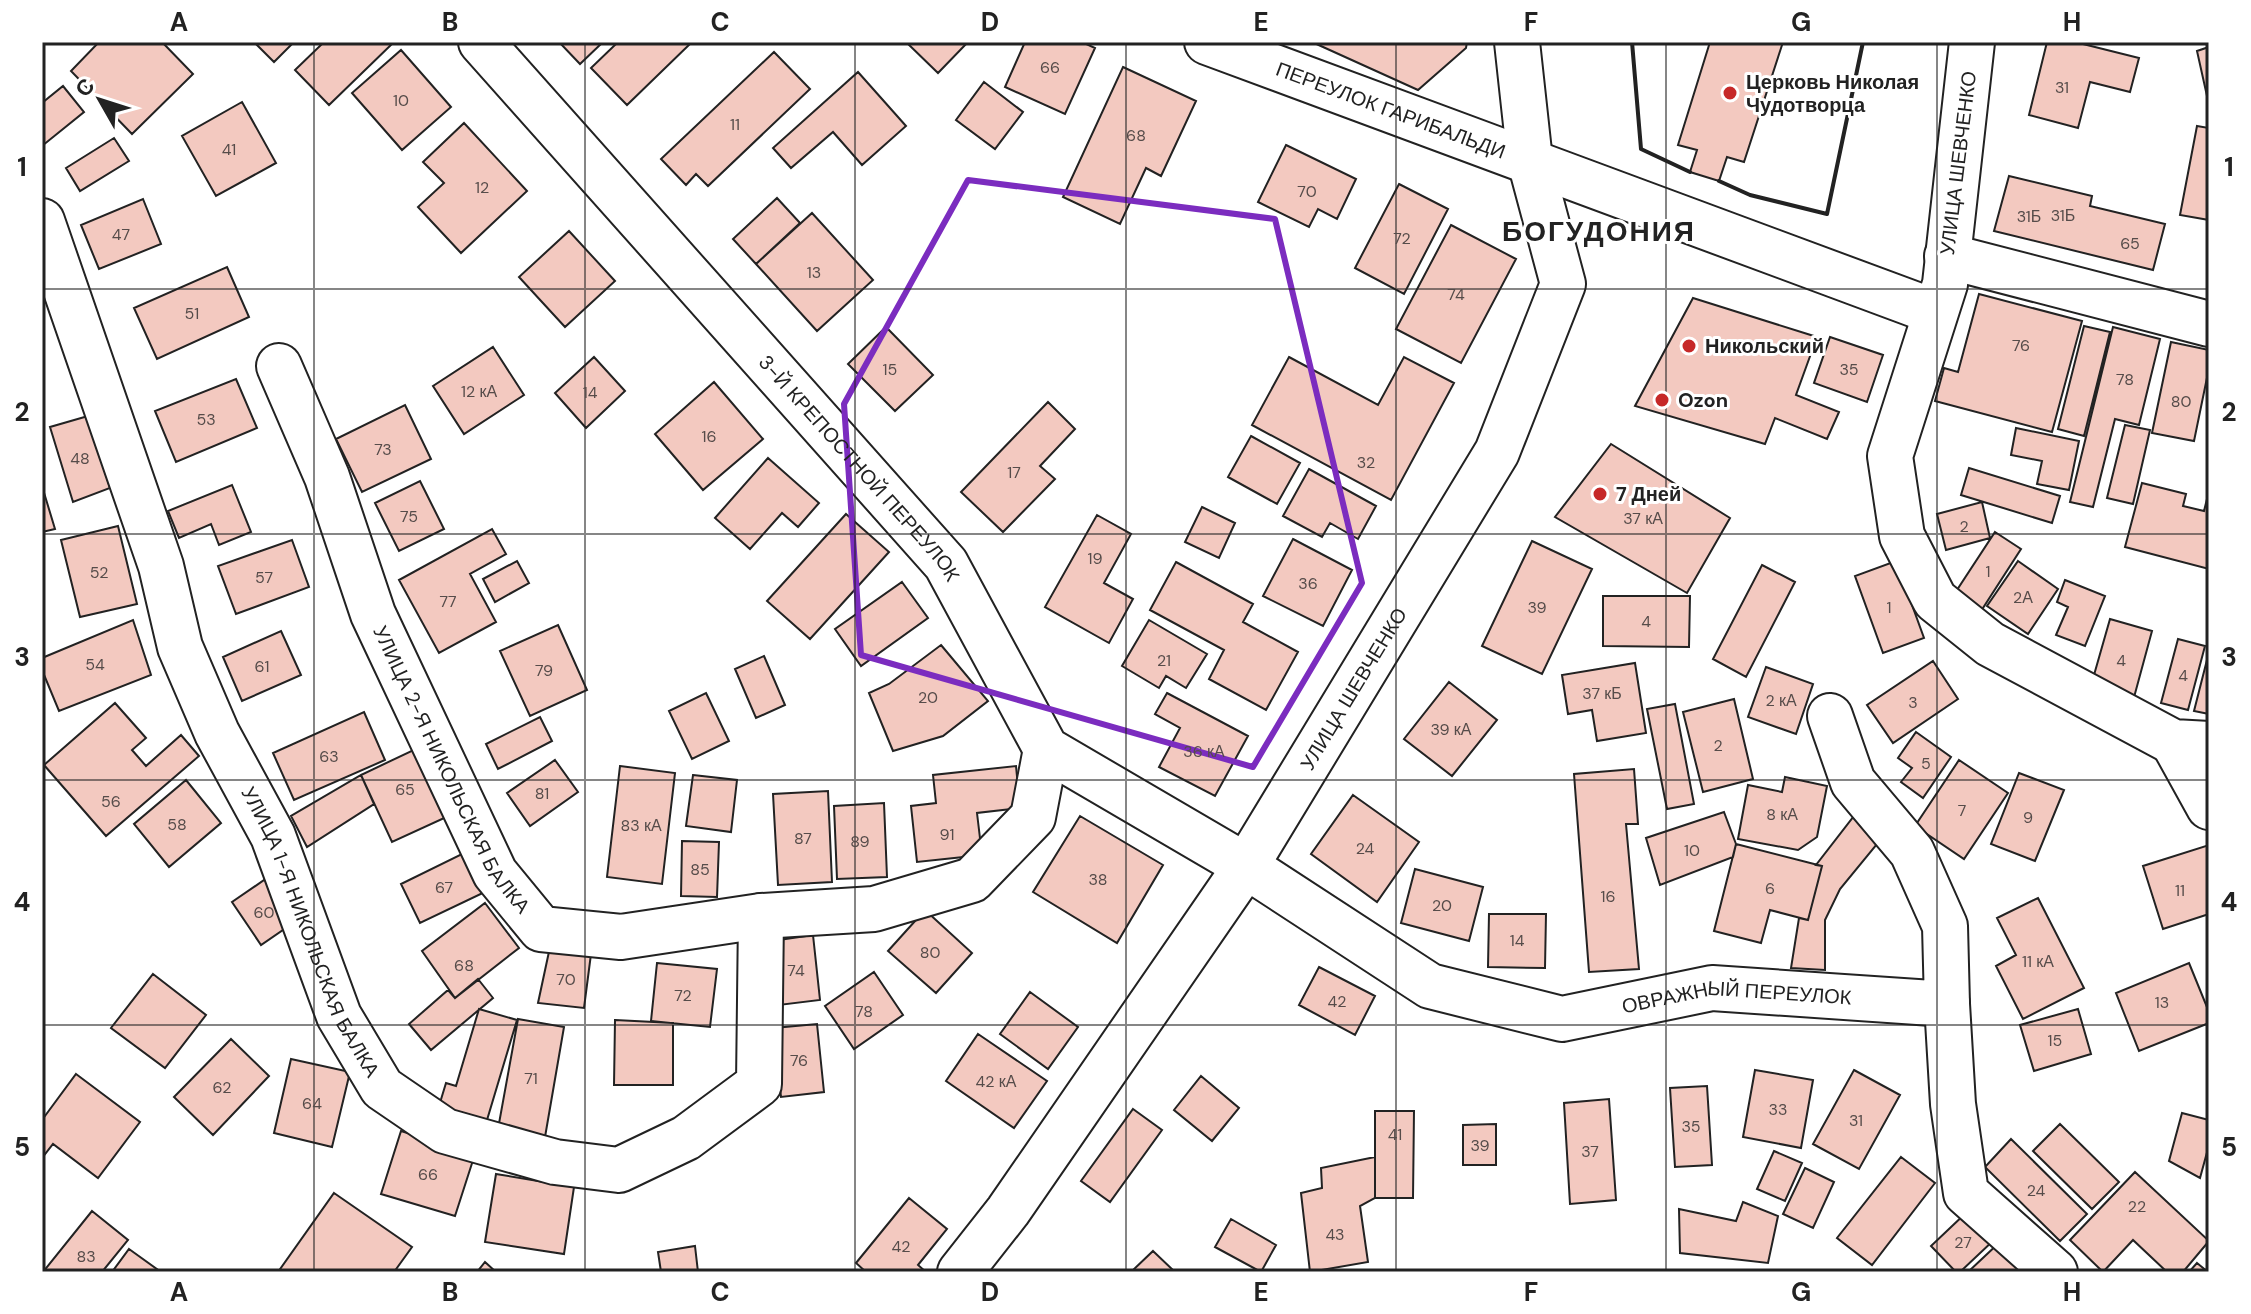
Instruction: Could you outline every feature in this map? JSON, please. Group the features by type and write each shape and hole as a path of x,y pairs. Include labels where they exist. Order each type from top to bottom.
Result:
{"street":[{"name":"3-Й КРЕПОСТНОЙ ПЕРЕУЛОК","path":"481,42 946,564 1046,749"},
{"name":"ПЕРЕУЛОК ГАРИБАЛЬДИ","path":"1207,42 1530,161 1942,284"},
{"name":"УЛИЦА ШЕВЧЕНКО","path":"975,1266 1008,1211 1246,866 1497,452 1563,284 1530,161 1517,42"},
{"name":"УЛИЦА ШЕВЧЕНКО","path":"1972,42 1942,284 1890,456 1902,536 1935,600 1990,644 2191,743"},
{"name":"УЛИЦА 1-Я НИКОЛЬСКАЯ БАЛКА","path":"42,221 161,566 180,647 217,733 273,836 339,1016 382,1088 445,1131 555,1162 619,1170 686,1138 759,1084 761,916"},
{"path":"1942,284 2209,324"},
{"name":"УЛИЦА 2-Я НИКОЛЬСКАЯ БАЛКА","path":"279,366 327,477 373,614 495,873 541,929 621,937 761,916 874,909 972,880 1033,817 1046,749"},
{"path":"1830,716 1853,782 1912,852 1945,926 1953,1104 1966,1193 2055,1272"},
{"path":"2191,743 2209,807"},
{"path":"1046,749 1246,866"},
{"name":"ОВРАЖНЫЙ ПЕРЕУЛОК","path":"1246,866 1430,986 1562,1019 1712,988 1947,1004"}],"highlighted area":[{"path":"968,180 1275,219 1362,583 1253,767 861,655 844,404"}],"building":[{"path":"99,42 162,42 193,74 132,134 71,71"},
{"path":"254,42 294,42 274,62"},
{"path":"324,42 394,42 329,105 295,70"},
{"path":"559,42 603,42 580,64"},
{"path":"618,42 692,42 627,105 591,68"},
{"path":"906,42 968,42 938,73"},
{"path":"1025,42 1082,42 1095,48 1065,114 1005,87"},
{"path":"1312,42 1467,42 1466,48 1418,90"},
{"name":"Церковь Николая Чудотворца","path":"1710,42 1783,42 1744,162 1727,157 1719,181 1690,172 1697,150 1678,145"},
{"path":"2047,42 2075,42 2139,58 2130,92 2090,82 2078,128 2029,115"},
{"path":"2209,47 2209,105 2197,51"},
{"path":"401,50 451,107 402,150 352,93"},
{"path":"774,52 810,89 708,186 696,174 686,185 661,159"},
{"path":"1123,67 1196,101 1161,176 1146,168 1120,224 1063,197"},
{"path":"858,72 906,126 862,165 833,132 791,168 773,148"},
{"path":"984,82 1023,112 995,149 956,120"},
{"path":"63,86 84,112 42,146 42,103"},
{"path":"242,102 276,163 216,196 182,136"},
{"path":"464,123 527,191 461,253 418,207 444,183 423,162"},
{"path":"2197,126 2209,128 2209,220 2180,215"},
{"path":"114,138 129,161 80,191 66,168"},
{"path":"1286,145 1356,179 1337,219 1318,209 1309,227 1258,202"},
{"path":"2009,176 2092,196 2090,206 2165,224 2153,270 1994,231"},
{"path":"1399,184 1448,209 1404,294 1355,268"},
{"path":"777,198 800,223 756,264 733,239"},
{"path":"143,199 161,244 99,269 81,225"},
{"path":"812,213 873,280 817,331 756,264"},
{"path":"1451,225 1516,259 1461,363 1396,329"},
{"path":"569,231 615,281 565,327 519,277"},
{"path":"227,267 249,317 157,359 134,308"},
{"path":"1979,294 2082,321 2052,432 1935,401 1944,368 1958,372"},
{"path":"1693,298 1817,337 1796,395 1839,412 1827,439 1775,418 1765,444 1635,406"},
{"path":"2084,326 2110,332 2084,436 2058,429"},
{"path":"886,327 933,375 895,411 848,364"},
{"path":"2113,327 2160,339 2139,425 2115,419 2093,507 2070,502"},
{"path":"1830,337 1883,355 1867,402 1814,383"},
{"path":"2171,342 2209,350 2209,368 2194,441 2152,433"},
{"path":"493,347 524,395 464,434 433,386"},
{"path":"594,357 625,391 586,428 555,393"},
{"path":"1289,357 1378,405 1404,357 1454,383 1391,500 1252,425"},
{"path":"236,379 257,428 176,462 155,411"},
{"path":"714,382 763,439 703,490 655,434"},
{"path":"1048,402 1075,429 1040,466 1055,479 1003,532 961,492"},
{"path":"405,405 431,459 362,492 336,439"},
{"path":"88,416 110,488 73,502 50,427"},
{"path":"2125,425 2150,430 2133,504 2107,498"},
{"path":"2016,428 2079,441 2069,490 2037,484 2042,461 2011,455"},
{"path":"1251,436 1300,463 1277,504 1228,477"},
{"path":"1611,444 1730,518 1687,593 1555,517"},
{"path":"768,458 819,503 798,527 782,513 750,549 715,518"},
{"path":"1969,468 2060,496 2052,523 1961,495"},
{"path":"1309,469 1376,506 1358,539 1330,523 1322,537 1283,516"},
{"path":"420,481 444,529 399,551 375,503"},
{"path":"2142,483 2186,494 2183,506 2204,511 2209,491 2209,569 2125,547"},
{"path":"232,485 251,532 219,545 211,524 179,538 168,511"},
{"path":"42,486 55,529 42,532"},
{"path":"1982,502 1990,538 1946,550 1937,514"},
{"path":"1202,507 1235,523 1219,558 1185,542"},
{"path":"846,514 889,552 810,639 767,601"},
{"path":"1097,515 1131,534 1104,583 1133,599 1109,643 1045,607"},
{"path":"118,526 137,604 80,617 61,540"},
{"path":"492,529 506,554 470,574 496,622 439,653 399,580"},
{"path":"1995,532 2021,549 1981,611 1955,593"},
{"path":"1293,539 1352,570 1323,626 1263,596"},
{"path":"292,540 309,587 236,614 218,566"},
{"path":"1532,541 1592,569 1542,674 1482,646"},
{"path":"517,561 529,583 495,602 483,579"},
{"path":"1896,561 1924,638 1883,653 1855,576"},
{"path":"2018,561 2058,589 2028,634 1987,606"},
{"path":"1176,562 1253,604 1243,622 1298,652 1266,710 1209,679 1224,650 1150,610"},
{"path":"1762,565 1795,582 1746,677 1713,659"},
{"path":"2065,580 2105,596 2085,646 2056,635 2068,607 2057,602"},
{"path":"902,582 928,618 861,666 835,629"},
{"path":"1603,596 1690,596 1689,647 1603,646"},
{"path":"2110,619 2152,631 2133,701 2090,689"},
{"path":"133,620 151,675 59,711 42,670 42,658"},
{"path":"1149,620 1207,654 1186,688 1166,676 1159,688 1122,666"},
{"path":"558,625 587,690 530,716 500,651"},
{"path":"281,631 301,675 242,701 223,657"},
{"path":"2178,639 2205,646 2188,710 2161,703"},
{"path":"941,645 988,701 943,736 893,751 869,693 889,684"},
{"path":"2209,652 2209,714 2194,711"},
{"path":"764,656 785,705 756,718 735,669"},
{"path":"1933,661 1958,699 1893,743 1867,705"},
{"path":"1635,663 1646,733 1597,741 1592,710 1568,714 1562,675"},
{"path":"1766,667 1813,684 1796,734 1748,717"},
{"path":"1449,682 1497,720 1452,776 1404,739"},
{"path":"706,693 729,741 692,759 669,711"},
{"path":"1167,693 1248,736 1215,796 1159,767 1180,728 1155,714"},
{"path":"1734,699 1753,779 1703,792 1683,712"},
{"path":"115,703 146,738 132,750 146,766 181,735 199,756 106,836 44,765"},
{"path":"1675,704 1694,804 1667,809 1647,709"},
{"path":"364,712 385,760 294,800 273,753"},
{"path":"540,717 552,741 498,769 486,744"},
{"path":"1916,732 1951,757 1923,798 1901,782 1912,768 1898,758"},
{"path":"422,746 453,814 392,842 361,775"},
{"path":"555,760 578,792 530,826 507,793"},
{"path":"1959,760 2008,793 1964,859 1915,826"},
{"path":"620,766 675,773 662,884 607,877"},
{"path":"1016,766 1020,808 977,813 982,855 917,862 911,806 936,803 933,775"},
{"path":"1634,769 1638,824 1626,824 1639,969 1589,972 1574,774"},
{"path":"2019,773 2064,790 2035,861 1991,844"},
{"path":"361,775 374,804 307,847 291,816"},
{"path":"693,775 737,780 731,832 686,826"},
{"path":"1785,777 1827,786 1817,837 1798,850 1738,839 1748,785 1782,792"},
{"path":"186,780 221,823 169,867 134,824"},
{"path":"828,791 832,882 778,885 773,794"},
{"path":"1353,795 1419,842 1377,902 1311,854"},
{"path":"884,803 887,877 837,879 834,806"},
{"path":"1724,812 1736,844 1733,857 1660,885 1646,838"},
{"path":"1080,816 1163,865 1117,943 1033,892"},
{"path":"1854,816 1882,838 1840,889 1825,920 1825,970 1791,968 1799,918 1808,920 1822,866 1816,865"},
{"path":"682,841 719,842 717,897 681,896"},
{"path":"1736,844 1822,866 1808,920 1770,910 1761,943 1714,931"},
{"path":"2209,845 2209,914 2163,929 2143,866"},
{"path":"468,851 487,891 420,923 401,884"},
{"path":"1415,869 1483,887 1469,941 1401,923"},
{"path":"267,878 296,921 261,945 232,902"},
{"path":"2038,898 2084,988 2023,1019 1996,966 2016,955 1997,918"},
{"path":"485,903 519,948 455,998 422,951"},
{"path":"925,910 972,953 936,993 888,951"},
{"path":"1489,914 1546,914 1545,968 1488,967"},
{"path":"813,935 820,1000 779,1005 772,941"},
{"path":"550,947 591,954 584,1008 538,1003"},
{"path":"657,963 717,969 710,1027 651,1021"},
{"path":"2189,963 2209,1012 2209,1023 2139,1051 2116,993"},
{"path":"1319,967 1375,996 1355,1035 1299,1005"},
{"path":"874,972 903,1015 854,1049 825,1006"},
{"path":"153,974 206,1015 165,1068 111,1028"},
{"path":"478,979 493,998 431,1050 409,1024 448,990 455,998"},
{"path":"1030,992 1078,1027 1048,1069 1000,1034"},
{"path":"479,1009 517,1020 487,1120 439,1106 446,1083 456,1086"},
{"path":"2078,1009 2091,1054 2034,1071 2020,1025"},
{"path":"518,1019 564,1027 545,1137 498,1129"},
{"path":"615,1020 673,1023 673,1085 614,1085"},
{"path":"817,1024 824,1092 781,1097 774,1028"},
{"path":"978,1034 1047,1081 1014,1128 946,1081"},
{"path":"231,1039 269,1076 213,1135 174,1097"},
{"path":"291,1059 350,1072 332,1147 274,1133"},
{"path":"1755,1070 1813,1080 1801,1148 1743,1137"},
{"path":"1854,1070 1900,1095 1859,1169 1813,1144"},
{"path":"76,1074 140,1122 98,1178 53,1144 42,1158 42,1120"},
{"path":"1201,1076 1239,1108 1212,1141 1174,1110"},
{"path":"1707,1086 1712,1165 1675,1167 1670,1088"},
{"path":"1609,1099 1616,1200 1570,1204 1564,1103"},
{"path":"1133,1109 1162,1130 1110,1202 1081,1181"},
{"path":"1375,1111 1414,1111 1413,1198 1375,1198"},
{"path":"2182,1113 2209,1120 2209,1145 2200,1178 2169,1161"},
{"path":"1496,1124 1496,1165 1463,1165 1463,1125"},
{"path":"2060,1124 2119,1182 2092,1209 2033,1151"},
{"path":"401,1131 475,1154 455,1216 381,1194"},
{"path":"2011,1139 2087,1214 2060,1241 1985,1167"},
{"path":"1774,1151 1802,1163 1785,1201 1757,1189"},
{"path":"1375,1157 1375,1198 1360,1206 1368,1262 1310,1272 1301,1193 1322,1188 1321,1168"},
{"path":"1901,1157 1935,1183 1872,1265 1837,1238"},
{"path":"1805,1168 1834,1182 1813,1228 1783,1214"},
{"path":"2135,1172 2209,1241 2183,1272 2167,1272 2133,1240 2103,1272 2070,1240"},
{"path":"496,1174 574,1187 564,1254 485,1242"},
{"path":"334,1193 412,1247 394,1272 278,1272"},
{"path":"909,1198 947,1229 918,1265 926,1272 866,1272 856,1263"},
{"path":"1743,1202 1778,1216 1768,1263 1680,1253 1679,1209 1736,1221"},
{"path":"92,1211 128,1240 102,1272 43,1272"},
{"path":"1968,1211 1995,1239 1960,1272 1956,1272 1931,1246"},
{"path":"1231,1219 1276,1245 1261,1272 1215,1247"},
{"path":"2001,1241 2030,1272 1968,1272"},
{"path":"695,1246 698,1272 661,1272 658,1252"},
{"path":"129,1249 161,1272 112,1272"},
{"path":"1153,1251 1175,1272 1131,1272"},
{"path":"485,1262 496,1272 477,1272"},
{"path":"2197,1263 2208,1272 2189,1272"}],"wall":[{"path":"1632,42 1641,149 1690,172"},
{"path":"1719,181 1750,195 1827,214 1863,42"}],"place":[{"name":"Церковь Николая Чудотворца","path":"1730,93"},
{"name":"Никольский","path":"1689,346"},
{"name":"Ozon","path":"1662,400"},
{"name":"7 Дней","path":"1600,494"}],"district":[{"name":"БОГУДОНИЯ","path":"1599,231"}]}
